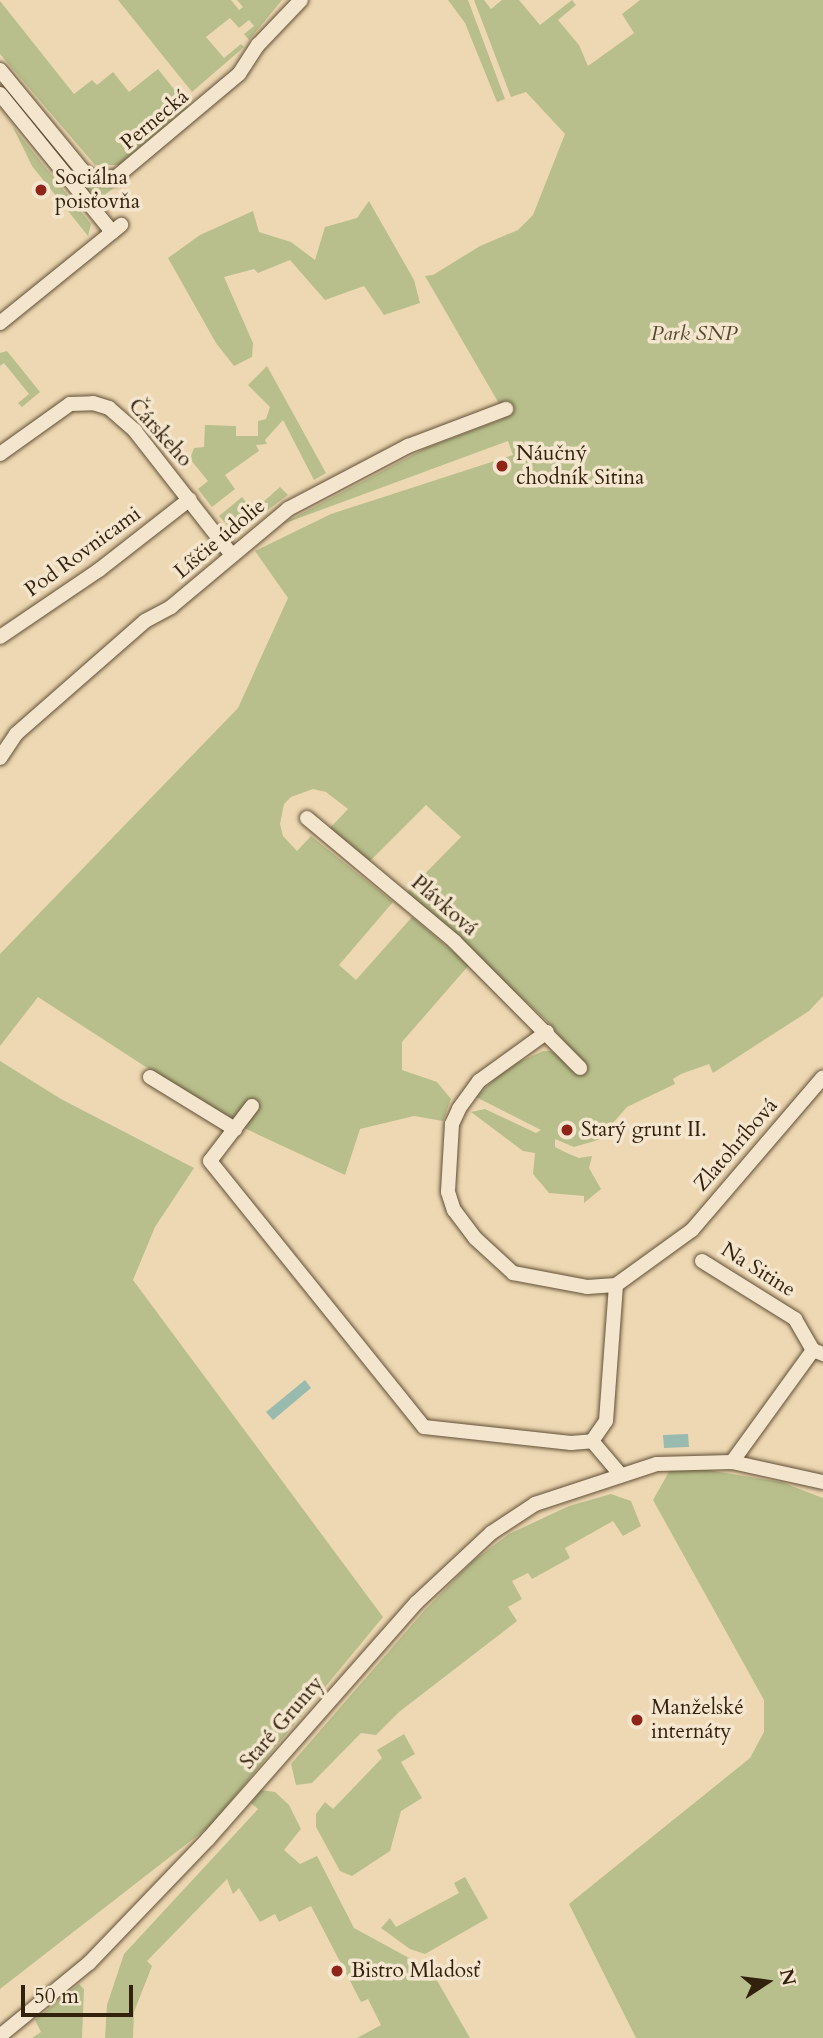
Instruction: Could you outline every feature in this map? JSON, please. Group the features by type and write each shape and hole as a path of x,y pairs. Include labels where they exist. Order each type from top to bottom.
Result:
{"street":[{"name":"Pernecká","path":"0,70 82,170 91,177 115,178 239,74 258,45 301,0"},
{"path":"0,94 117,229 0,323"},
{"name":"Čárskeho","path":"0,454 58,410 70,404 93,402 123,418 231,554"},
{"name":"Líščie údolie","path":"0,758 16,734 288,509 330,484 408,446 506,409"},
{"name":"Pod Rovnicami","path":"0,637 99,570 190,499"},
{"name":"Plávková","path":"307,818 454,941 580,1068"},
{"path":"252,1106 210,1161 424,1427 571,1443 592,1441 606,1421 616,1285 587,1287 532,1280 495,1260 454,1210 448,1192 452,1125 479,1081 547,1032"},
{"path":"150,1077 235,1129"},
{"name":"Zlatohríbová","path":"616,1285 680,1239 823,1077"},
{"name":"Na Sitine","path":"702,1261 795,1320 818,1352 732,1462"},
{"path":"592,1441 618,1473"},
{"name":"Staré Grunty","path":"0,2036 69,1982 130,1921 451,1567 535,1504 618,1473 657,1464 732,1462 823,1482"}],"green space":[{"path":"118,0 231,0 239,10 243,7 237,0 282,0 249,40 244,34 254,26 249,20 239,28 230,18 206,37 224,58 241,44 244,47 192,92"},
{"path":"448,0 468,0 505,99 497,102 465,23"},
{"name":"Park SNP","path":"474,0 484,0 491,9 502,0 519,0 540,25 572,0 576,5 558,20 579,45 588,66 634,33 622,14 640,0 823,0 823,996 809,1011 713,1073 709,1064 681,1074 673,1079 675,1084 627,1107 598,1140 574,1147 555,1139 555,1147 567,1153 579,1158 592,1156 589,1168 601,1189 584,1203 584,1196 549,1193 533,1174 535,1153 523,1151 471,1112 485,1109 536,1133 541,1130 476,1097 506,1068 543,1051 551,1051 585,1069 550,1024 407,892 461,837 426,805 370,861 330,828 348,809 326,792 313,789 291,797 284,804 280,824 283,836 297,851 311,836 393,902 339,965 356,980 412,917 469,965 402,1042 402,1070 437,1082 451,1099 443,1121 414,1116 360,1129 345,1175 229,1121 38,997 0,1046 0,954 238,708 288,598 255,551 331,514 513,455 508,441 280,525 426,448 503,419 498,402 425,276 433,275 480,246 518,230 533,215 565,134 526,92 511,97"},
{"path":"0,1 74,94 92,80 97,85 113,72 129,92 158,69 188,107 119,165 95,165 0,54"},
{"path":"26,105 93,183 115,187 94,203 19,110"},
{"path":"13,127 91,224 88,236 32,166"},
{"path":"369,201 414,280 420,303 384,315 364,286 325,300 290,260 258,273 254,269 224,277 253,343 252,357 234,366 216,343 168,258 200,235 253,211 259,232 291,242 315,260 325,227 357,218"},
{"path":"7,351 40,392 22,407 18,403 29,394 4,363 0,366 0,353"},
{"path":"267,366 326,473 314,480 283,420 265,440 267,444 256,445 259,451 225,475 235,489 212,507 198,489 208,481 190,459 194,448 204,447 205,425 236,426 236,436 258,436 258,421 266,419 270,407 248,385"},
{"path":"280,487 288,495 242,529 228,526 219,516 242,497 253,511"},
{"path":"0,1061 61,1099 194,1168 155,1227 133,1280 383,1617 211,1825 0,1989"},
{"path":"695,1468 781,1482 823,1498 823,2038 636,2038 569,1904 750,1758 764,1732 764,1700 653,1500 670,1470"},
{"path":"611,1494 631,1501 641,1526 623,1536 613,1521 565,1548 570,1558 532,1579 528,1573 512,1581 522,1599 508,1607 517,1621 399,1712 376,1735 361,1733 312,1783 296,1785 291,1764 424,1611 472,1562 509,1534 569,1506"},
{"path":"404,1734 415,1754 401,1762 422,1798 401,1811 390,1851 352,1876 340,1871 316,1827 316,1814 325,1802 333,1809 382,1758 377,1750"},
{"path":"261,1790 275,1792 289,1805 301,1829 284,1850 300,1864 317,1856 354,1928 431,1970 470,2038 357,2038 381,2025 368,1999 361,2002 311,1906 279,1922 275,1914 260,1922 239,1888 233,1894 227,1879 147,1961 152,1966 134,2012 133,2038 105,2038 107,2005 124,1954 258,1809 251,1803"},
{"path":"465,1877 488,1918 425,1954 410,1949 381,1928 390,1918 396,1927 459,1893 454,1883"},
{"path":"79,1984 84,1989 82,2038 32,2038 41,2032 35,2020"}],"water":[{"path":"305,1380 311,1388 273,1420 266,1412"},
{"path":"688,1434 689,1447 664,1448 663,1435"}],"place":[{"name":"Sociálna poisťovňa","path":"41,190"},
{"name":"Náučný chodník Sitina","path":"502,466"},
{"name":"Starý grunt II.","path":"567,1130"},
{"name":"Manželské internáty","path":"637,1720"},
{"name":"Bistro Mladosť","path":"337,1971"}]}
